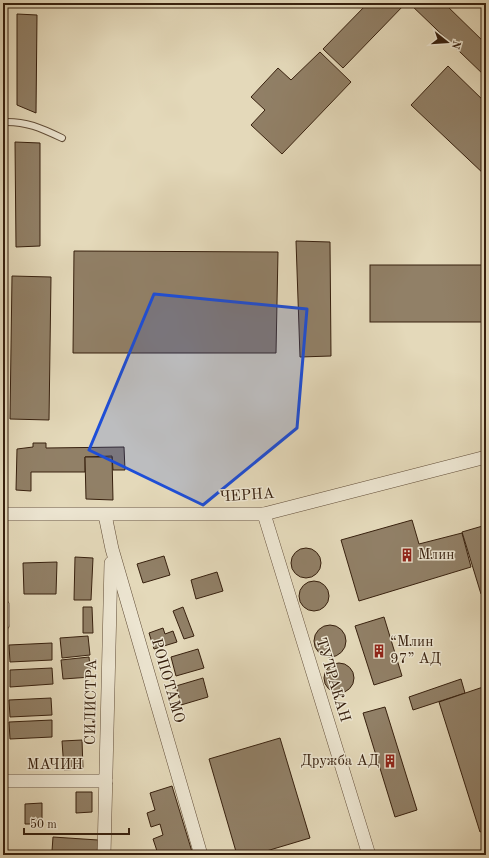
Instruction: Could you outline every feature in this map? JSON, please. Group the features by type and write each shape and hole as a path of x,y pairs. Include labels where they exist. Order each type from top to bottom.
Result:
{"street":[{"name":"ЧЕРНА","path":"3,514 264,514 486,457"},
{"name":"ТУТРАКАН","path":"264,514 369,855"},
{"name":"РОПОТАМО","path":"105,515 112,549 201,855"},
{"name":"СИЛИСТРА","path":"104,855 112,549"},
{"path":"3,606 3,624"},
{"name":"МАЧИН","path":"3,781 106,781"}],"lane":[{"path":"3,122 20,122 45,130 62,138"},
{"path":"480,855 486,853"}],"highlighted area":[{"path":"154,294 307,309 297,428 203,505 89,450"}],"building":[{"path":"368,3 405,4 343,68 323,49"},
{"path":"409,3 444,3 486,44 486,77"},
{"path":"17,14 37,15 36,113 17,105"},
{"path":"320,52 351,82 282,154 251,125 265,110 251,97 278,68 291,80"},
{"path":"448,66 486,103 486,176 411,105"},
{"path":"15,142 40,143 40,246 16,247"},
{"path":"296,241 330,242 331,356 300,357"},
{"path":"74,251 278,252 276,353 73,353"},
{"path":"370,265 486,265 486,322 370,322"},
{"path":"12,276 51,277 49,420 10,419"},
{"path":"33,443 46,443 46,448 124,447 125,470 113,470 112,456 85,457 85,472 31,472 31,491 16,490 17,449 33,447"},
{"path":"85,457 112,457 113,500 86,499"},
{"name":"Млин","path":"412,520 419,544 462,533 471,567 359,601 341,540"},
{"path":"486,525 486,592 481,594 462,532"},
{"path":"306,548 317,552 321,563 317,574 306,578 295,574 291,563 295,552"},
{"path":"164,556 170,575 143,583 137,564"},
{"path":"75,557 93,558 91,600 74,600"},
{"path":"57,562 56,594 24,594 23,563"},
{"path":"217,572 223,591 196,599 191,580"},
{"path":"314,581 325,585 329,596 325,607 314,611 303,607 299,596 303,585"},
{"path":"83,607 92,607 93,633 83,633"},
{"path":"183,607 194,636 184,639 173,611"},
{"name":"“Млин 97” АД","path":"384,617 402,676 374,685 355,626"},
{"path":"327,625 333,625 343,632 346,641 345,647 339,654 333,657 327,657 317,650 314,644 314,638 321,628"},
{"path":"163,628 165,634 173,631 177,642 154,649 149,633"},
{"path":"88,636 90,655 62,658 60,638"},
{"path":"52,643 52,660 10,662 9,645"},
{"path":"198,649 204,668 176,676 171,657"},
{"path":"89,657 91,677 63,679 61,660"},
{"path":"339,663 345,664 353,672 353,684 345,692 339,693 333,692 325,684 324,678 325,672 333,664"},
{"path":"52,668 53,684 10,687 10,670"},
{"path":"203,678 208,697 181,705 176,686"},
{"path":"461,679 465,693 413,710 409,697"},
{"path":"486,686 486,830 480,832 439,702"},
{"path":"51,698 52,715 10,717 9,700"},
{"name":"Дружба АД","path":"385,707 417,810 395,817 363,713"},
{"path":"52,720 52,737 10,739 9,722"},
{"path":"280,738 310,838 253,855 237,855 209,759"},
{"path":"82,740 83,769 64,770 62,741"},
{"path":"172,786 193,855 169,855 168,851 158,854 153,839 163,835 160,824 151,827 147,813 155,810 150,793"},
{"path":"76,792 92,792 92,812 76,813"},
{"path":"42,803 42,824 25,824 25,804"},
{"path":"53,837 98,840 97,855 81,855 81,853 52,851"}],"place":[{"name":"Млин","path":"407,555"},
{"name":"“Млин 97” АД","path":"379,651"},
{"name":"Дружба АД","path":"390,761"}]}
